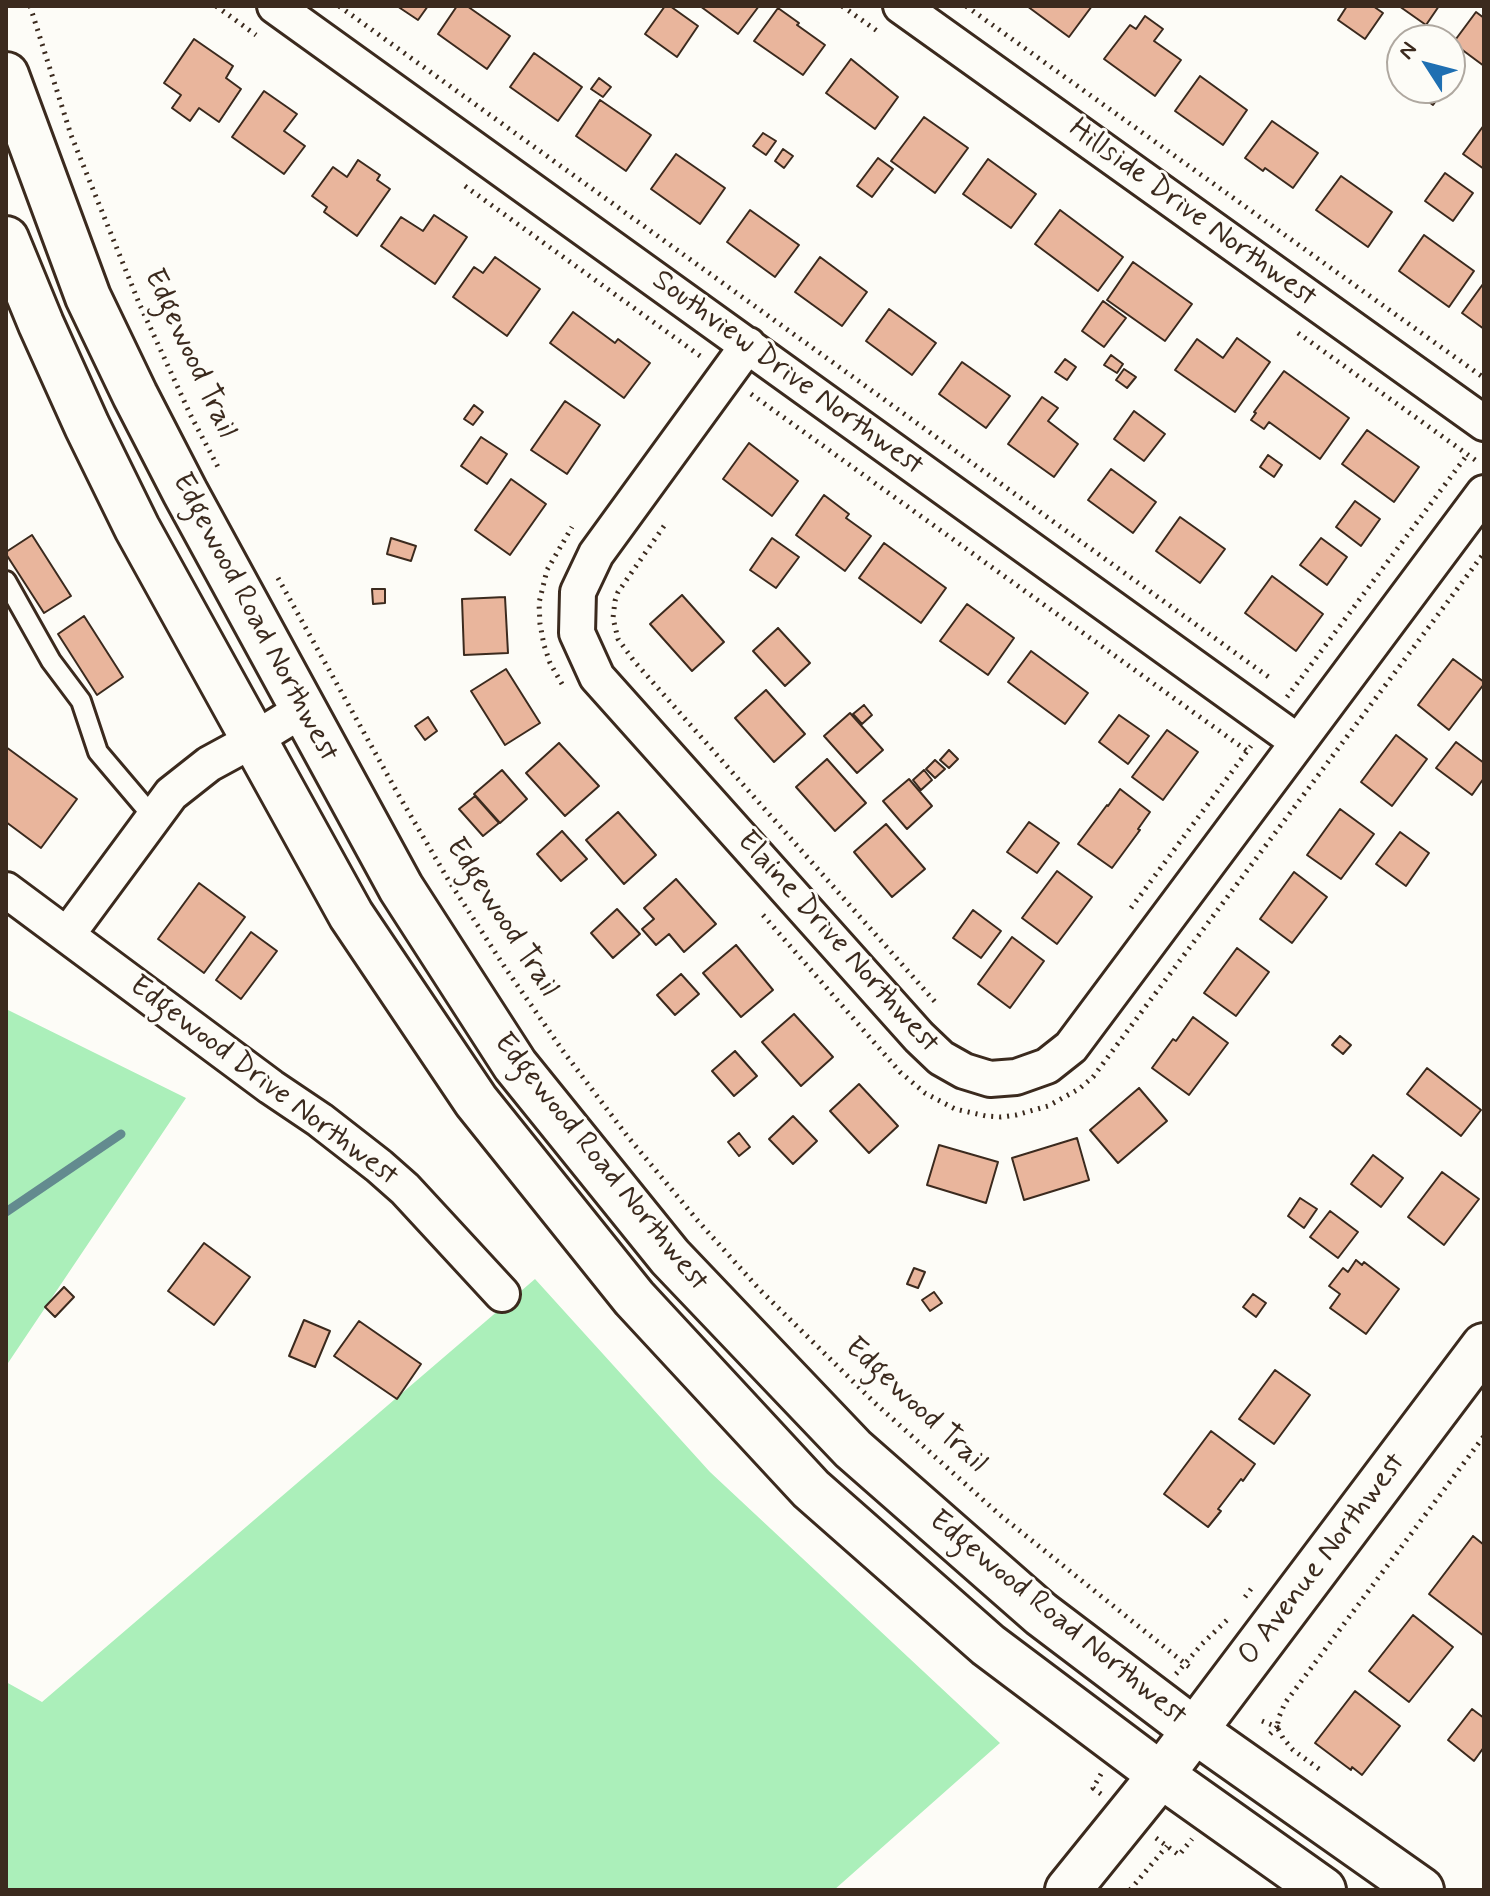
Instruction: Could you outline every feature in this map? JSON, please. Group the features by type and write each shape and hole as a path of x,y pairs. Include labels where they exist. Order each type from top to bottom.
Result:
{"main road":[{"name":"Edgewood Road Northwest","path":"6,75 88,297 135,395 302,710 401,888 515,1065 670,1257 853,1449 1041,1614 1194,1730 1421,1890"},
{"name":"Edgewood Road Northwest","path":"6,239 80,411 131,516 351,915 476,1101 634,1298 811,1489 988,1645 1161,1775 1323,1890"},
{"name":"O Avenue Northwest","path":"1068,1890 1161,1775 1484,1346"}],"street":[{"name":"Southview Drive Northwest","path":"275,6 1298,742"},
{"name":"Hillside Drive Northwest","path":"901,6 1480,433"},
{"name":"Elaine Drive Northwest","path":"748,345 596,554 578,592 577,633 597,677 919,1037 941,1058 964,1071 990,1079 1016,1077 1047,1066 1071,1047 1484,493"},
{"path":"67,935 171,794 209,764 302,710"},
{"name":"Edgewood Drive Northwest","path":"6,890 379,1166 405,1189 502,1294"}],"lane":[{"path":"6,581 51,661 81,701 98,752 154,818"}],"path":[{"name":"Edgewood Trail","path":"30,6 71,135 139,303 224,479"},
{"path":"339,6 1277,684"},
{"path":"966,6 1484,378"},
{"path":"744,389 1260,760"},
{"path":"1281,704 1480,433"},
{"path":"566,689 550,663 544,645 539,603 547,570 575,524"},
{"path":"664,526 618,592 613,618 618,639 634,661 942,1010"},
{"path":"761,913 900,1072 925,1093 955,1109 986,1116 1016,1115 1048,1106 1079,1089 1093,1077 1484,553"},
{"name":"Edgewood Trail","path":"275,573 398,794 504,966 628,1137 698,1221 760,1290 876,1404 1000,1515 1193,1670"},
{"path":"1127,913 1257,739"},
{"path":"1266,1738 1277,1727 1285,1703 1484,1436"},
{"path":"1245,1597 1254,1585"},
{"path":"1175,1674 1235,1609"},
{"path":"1262,1721 1277,1727 1293,1750 1330,1777"},
{"path":"1101,1773 1093,1788 1102,1795"},
{"path":"1155,1837 1179,1855 1199,1830"},
{"path":"1130,1890 1167,1846"}],"green space":[{"path":"6,1009 186,1098 6,1366"},
{"path":"535,1279 710,1472 1000,1743 834,1890 6,1890 6,1682 42,1702"}],"building":[{"path":"397,6 428,6 418,20"},
{"path":"457,6 467,6 510,36 487,69 438,34"},
{"path":"665,6 670,6 698,26 677,57 645,34"},
{"path":"700,6 759,6 738,34"},
{"path":"1027,6 1092,6 1069,37"},
{"path":"1347,6 1373,6 1383,13 1365,39 1338,20"},
{"path":"1399,6 1439,6 1425,24"},
{"path":"778,8 825,45 803,75 754,41"},
{"path":"1476,12 1484,18 1484,66 1466,53 1466,25"},
{"path":"1145,16 1163,29 1154,41 1181,60 1155,96 1104,59 1130,25 1136,29"},
{"path":"194,39 233,66 226,78 241,89 219,122 199,108 190,121 172,108 181,95 164,83"},
{"path":"534,53 582,87 558,121 510,87"},
{"path":"851,59 898,97 875,129 826,93"},
{"path":"1200,76 1247,110 1223,145 1175,111"},
{"path":"599,78 611,87 603,97 591,89"},
{"path":"264,91 297,114 284,131 305,146 284,174 232,137"},
{"path":"600,100 651,135 626,171 576,136"},
{"path":"924,117 968,148 935,193 891,161"},
{"path":"1272,121 1318,153 1293,188 1245,158"},
{"path":"1484,125 1484,169 1463,154"},
{"path":"763,133 776,141 766,155 753,146"},
{"path":"783,149 793,156 784,168 775,161"},
{"path":"676,154 725,188 700,224 651,189"},
{"path":"878,158 893,169 872,197 857,186"},
{"path":"988,159 1036,194 1011,228 963,194"},
{"path":"358,160 380,175 377,180 390,189 357,236 324,212 327,207 312,196 333,167 347,177"},
{"path":"1445,173 1473,193 1453,221 1425,201"},
{"path":"1341,176 1392,212 1368,247 1316,210"},
{"path":"750,210 799,245 775,277 727,242"},
{"path":"1060,210 1123,257 1098,291 1035,244"},
{"path":"434,215 467,237 435,284 381,246 401,217 423,231"},
{"path":"1424,235 1474,271 1449,307 1399,271"},
{"path":"495,257 540,289 507,336 453,297 474,267 483,273"},
{"path":"820,257 867,292 842,326 795,292"},
{"path":"1133,262 1192,304 1165,341 1107,300"},
{"path":"1484,284 1484,329 1462,313"},
{"path":"1103,301 1126,318 1104,347 1082,331"},
{"path":"889,309 936,343 912,375 866,341"},
{"path":"573,312 615,343 618,339 650,363 624,398 550,343"},
{"path":"1237,338 1270,362 1235,412 1175,370 1197,339 1223,358"},
{"path":"1111,355 1123,364 1117,373 1104,365"},
{"path":"1065,359 1076,367 1067,380 1055,372"},
{"path":"962,362 1010,396 986,428 939,394"},
{"path":"1124,369 1136,377 1127,388 1116,380"},
{"path":"1284,371 1349,418 1320,459 1269,422 1264,429 1251,420"},
{"path":"1042,397 1058,408 1048,421 1078,444 1054,477 1008,444"},
{"path":"565,401 600,425 567,474 531,450"},
{"path":"474,405 483,412 473,425 464,419"},
{"path":"1134,411 1165,434 1144,461 1114,439"},
{"path":"1367,430 1419,467 1394,502 1342,464"},
{"path":"481,437 507,454 487,484 461,466"},
{"path":"749,443 798,481 772,516 723,479"},
{"path":"1268,455 1282,465 1274,477 1260,467"},
{"path":"1111,469 1156,502 1133,533 1088,500"},
{"path":"511,479 546,504 510,555 475,530"},
{"path":"824,495 849,514 846,518 871,536 845,571 796,535"},
{"path":"1355,501 1380,519 1361,546 1336,527"},
{"path":"1180,517 1225,549 1200,583 1156,551"},
{"path":"32,535 71,596 44,613 6,554"},
{"path":"391,538 416,546 411,561 387,554"},
{"path":"772,538 799,557 776,588 750,570"},
{"path":"1321,538 1347,557 1327,585 1300,565"},
{"path":"884,543 946,588 921,623 859,578"},
{"path":"1272,576 1323,614 1296,651 1245,613"},
{"path":"372,589 385,589 385,603 373,604"},
{"path":"682,595 724,642 692,671 650,624"},
{"path":"505,597 508,653 464,655 462,599"},
{"path":"967,604 1014,638 988,675 940,641"},
{"path":"84,616 123,677 97,695 58,634"},
{"path":"778,628 810,663 785,686 753,651"},
{"path":"1031,651 1088,693 1065,724 1008,682"},
{"path":"1453,659 1484,684 1449,730 1418,705"},
{"path":"506,669 540,723 505,745 471,691"},
{"path":"766,690 805,734 774,762 735,718"},
{"path":"864,705 872,715 862,724 853,714"},
{"path":"850,713 883,750 857,773 824,736"},
{"path":"1119,715 1149,736 1128,764 1099,742"},
{"path":"428,717 437,731 425,740 415,726"},
{"path":"1167,730 1198,752 1163,800 1132,777"},
{"path":"1396,735 1427,759 1392,806 1361,782"},
{"path":"1456,742 1484,763 1484,778 1472,795 1436,768"},
{"path":"559,743 599,786 565,816 526,773"},
{"path":"6,747 77,799 41,848 6,822"},
{"path":"949,750 958,759 949,768 940,760"},
{"path":"827,759 866,803 835,831 796,787"},
{"path":"935,760 945,769 935,778 926,769"},
{"path":"502,770 527,799 500,823 474,794"},
{"path":"924,770 932,780 921,790 913,780"},
{"path":"909,779 932,806 907,829 883,801"},
{"path":"1120,789 1150,812 1112,868 1078,844"},
{"path":"475,796 499,823 483,836 459,809"},
{"path":"1340,809 1374,834 1341,879 1307,855"},
{"path":"618,812 656,855 624,884 586,840"},
{"path":"1029,822 1059,843 1037,873 1007,852"},
{"path":"886,824 925,869 892,897 854,852"},
{"path":"562,831 587,859 561,881 537,854"},
{"path":"1400,832 1429,853 1406,886 1376,864"},
{"path":"1057,871 1092,897 1057,944 1022,918"},
{"path":"1294,872 1327,897 1292,943 1260,919"},
{"path":"676,879 716,924 684,952 669,934 656,945 642,929 654,919 644,908"},
{"path":"199,883 245,917 204,973 158,939"},
{"path":"617,909 640,934 613,958 591,933"},
{"path":"973,910 1001,931 981,958 953,938"},
{"path":"251,932 277,951 241,999 216,980"},
{"path":"1012,937 1044,961 1010,1008 978,984"},
{"path":"736,945 773,990 741,1017 703,973"},
{"path":"1237,948 1269,972 1236,1016 1204,993"},
{"path":"681,974 699,994 675,1015 657,995"},
{"path":"794,1014 833,1057 801,1086 762,1042"},
{"path":"1193,1017 1228,1043 1189,1095 1152,1068"},
{"path":"1340,1036 1351,1045 1343,1054 1332,1045"},
{"path":"735,1051 757,1076 734,1096 712,1071"},
{"path":"1427,1068 1481,1110 1461,1136 1407,1094"},
{"path":"859,1084 898,1126 869,1153 830,1111"},
{"path":"1139,1088 1167,1121 1118,1163 1090,1130"},
{"path":"793,1116 817,1141 793,1164 769,1139"},
{"path":"739,1133 750,1147 739,1156 728,1142"},
{"path":"1077,1138 1089,1180 1024,1200 1012,1158"},
{"path":"939,1145 998,1162 986,1203 927,1185"},
{"path":"1373,1155 1403,1178 1381,1207 1351,1184"},
{"path":"1442,1172 1479,1199 1444,1245 1408,1217"},
{"path":"1300,1198 1317,1209 1304,1228 1288,1216"},
{"path":"1330,1211 1358,1232 1338,1258 1310,1237"},
{"path":"204,1243 250,1277 214,1325 168,1291"},
{"path":"1356,1260 1362,1265 1364,1262 1399,1289 1366,1334 1330,1308 1340,1294 1329,1286 1343,1268 1348,1272"},
{"path":"914,1268 925,1272 918,1288 907,1284"},
{"path":"64,1287 74,1297 55,1317 45,1307"},
{"path":"934,1292 942,1303 930,1311 922,1300"},
{"path":"1253,1294 1266,1303 1256,1317 1243,1307"},
{"path":"304,1320 330,1331 315,1367 289,1356"},
{"path":"359,1321 421,1364 397,1399 334,1356"},
{"path":"1275,1370 1310,1395 1274,1444 1239,1419"},
{"path":"1211,1431 1255,1464 1218,1509 1221,1511 1208,1527 1164,1494"},
{"path":"1473,1536 1484,1545 1484,1636 1429,1594"},
{"path":"1413,1615 1453,1647 1409,1702 1369,1671"},
{"path":"1355,1691 1400,1726 1362,1775 1315,1743"},
{"path":"1472,1709 1484,1718 1484,1747 1474,1761 1448,1740"}],"waterway":[{"path":"6,1212 121,1134"}]}
